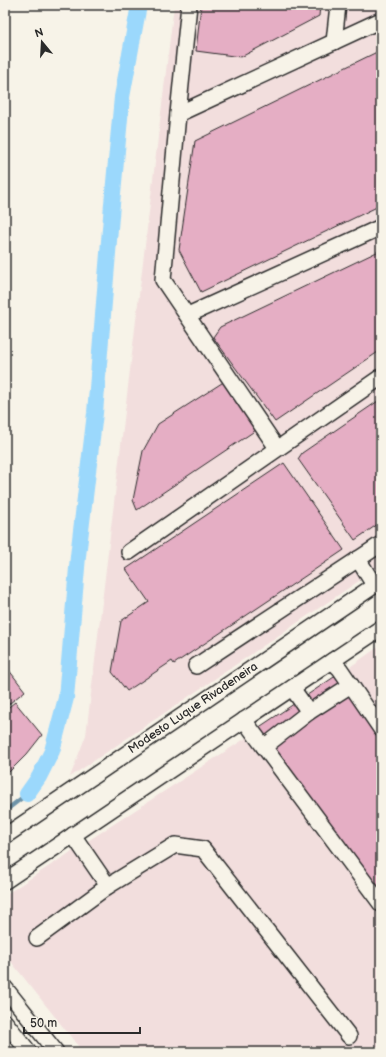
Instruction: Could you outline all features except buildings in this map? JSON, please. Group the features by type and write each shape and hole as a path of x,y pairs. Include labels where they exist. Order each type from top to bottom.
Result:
{"street":[{"path":"189,5 163,280 277,448"},
{"path":"334,42 338,5"},
{"path":"178,114 381,20"},
{"path":"188,315 381,227"},
{"path":"128,552 381,377"},
{"path":"196,666 381,544"},
{"path":"358,560 378,583"},
{"name":"Modesto Luque Rivadeneira","path":"5,836 378,583"},
{"path":"5,881 381,628"},
{"path":"332,661 340,669 381,729"},
{"path":"264,747 309,712 351,685"},
{"path":"292,688 309,712"},
{"path":"244,720 381,904"},
{"path":"73,835 108,886"},
{"path":"37,938 108,886 175,845 203,849 349,1036"},
{"path":"5,988 56,1052"},
{"path":"5,1022 29,1052"}],"shaded area":[{"path":"174,5 381,5 381,566 70,777 86,735"},
{"path":"381,645 381,716 347,669"},
{"path":"249,736 381,916 381,1052 83,1052 5,954 5,895"}],"waterway":[{"path":"27,794 39,777 52,751 66,698 78,556 95,413 122,97 139,5"},
{"path":"5,811 27,794"}]}
